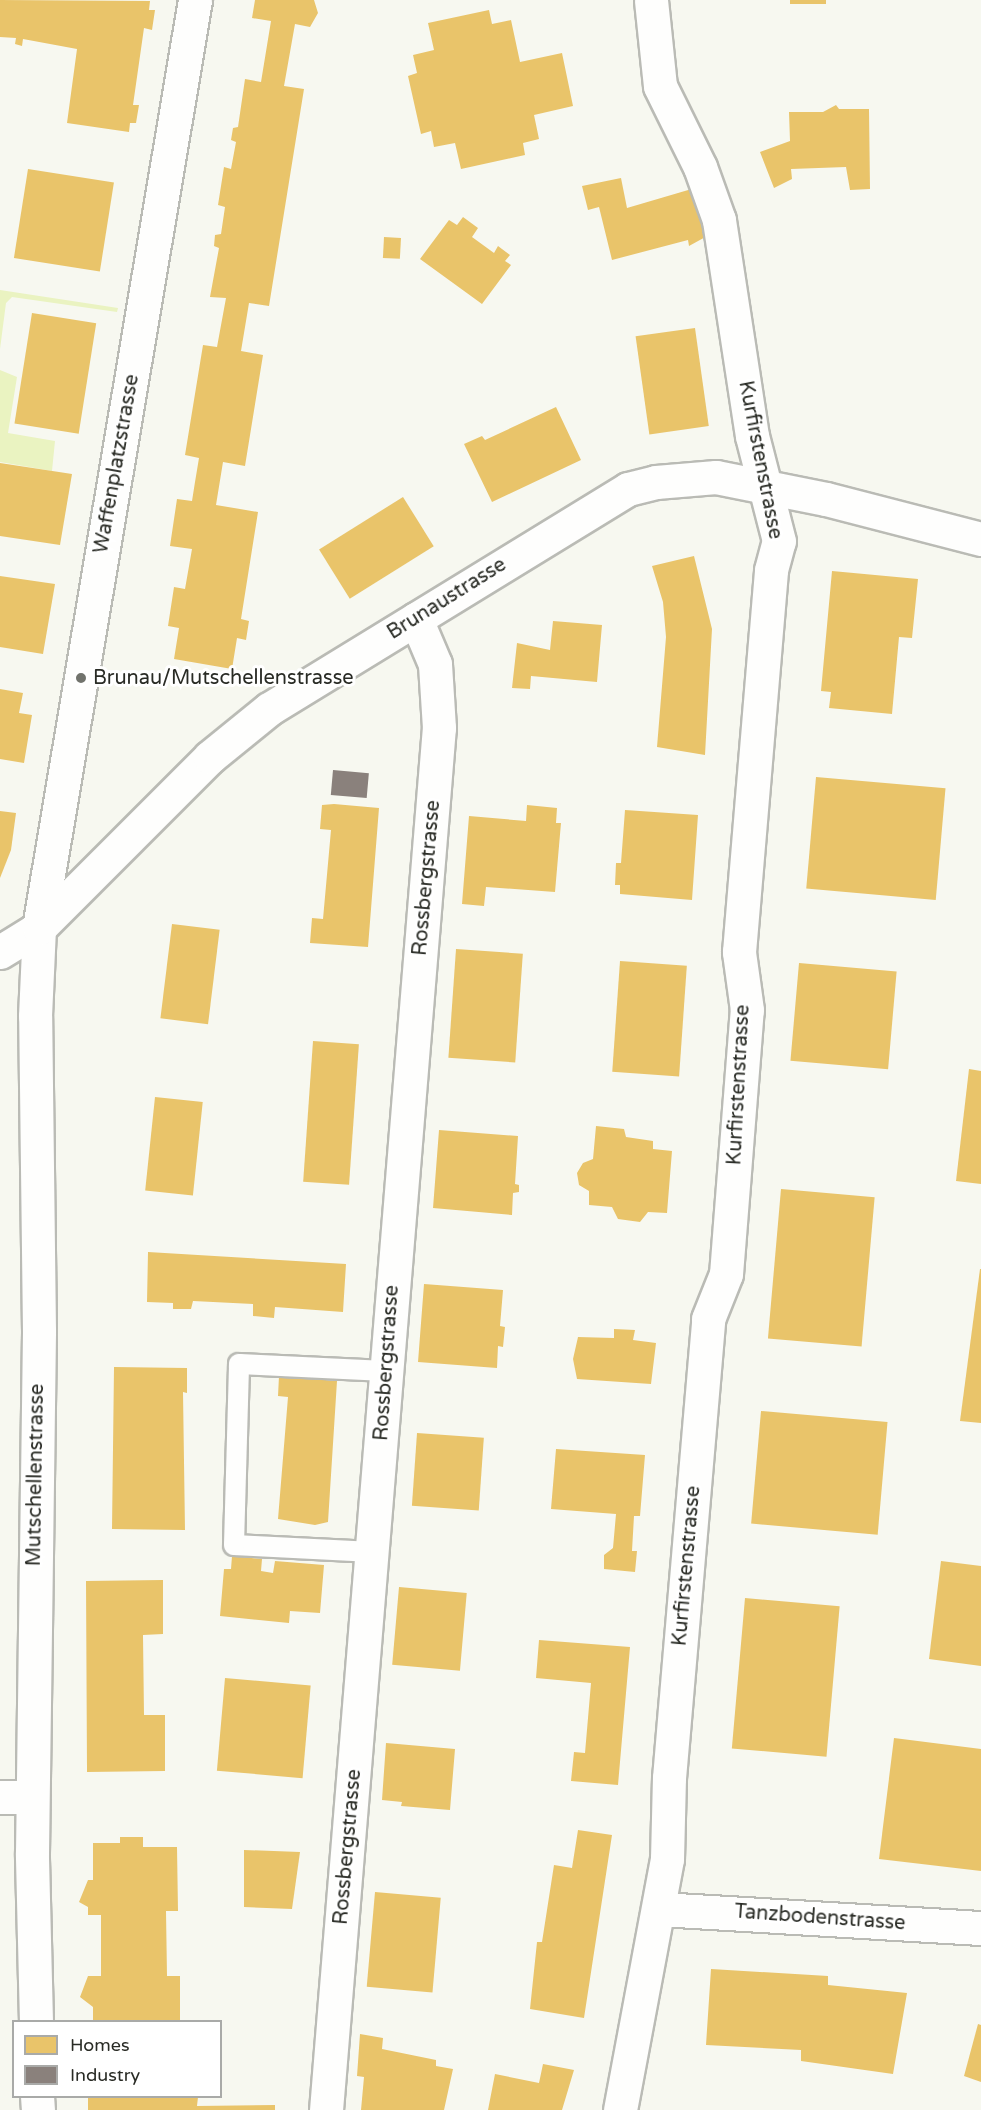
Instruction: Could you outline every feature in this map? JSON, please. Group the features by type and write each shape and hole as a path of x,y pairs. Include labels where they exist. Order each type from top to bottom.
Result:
{"street":[{"name":"Waffenplatzstrasse","path":"39,928 195,0"},
{"name":"Kurfirstenstrasse","path":"620,2110 660,1909 667,1859 669,1778 708,1319 726,1274 747,1010 739,952 771,570 779,541 752,436 719,220 700,167 660,87 651,0"},
{"name":"Brunaustrasse","path":"0,952 39,928 218,750 269,709 628,489 656,482 717,477 981,539"},
{"name":"Rossbergstrasse","path":"326,2110 439,728 435,664 416,619"},
{"name":"Mutschellenstrasse","path":"36,2020 32,1797 39,1331 35,1016 39,928"},
{"path":"0,1797 32,1797"},
{"name":"Tanzbodenstrasse","path":"660,1909 981,1928"}],"lane":[{"path":"373,1552 234,1545 239,1364 386,1371"}],"green space":[{"path":"0,290 118,308 117,312 12,297 6,303 0,349"},
{"path":"0,370 17,377 8,433 55,441 52,471 0,462"}],"building: Homes":[{"path":"0,0 150,1 149,10 155,10 152,30 144,28 133,105 139,105 136,123 130,123 129,132 67,123 77,49 23,39 22,46 15,44 16,38 0,37"},
{"path":"255,0 314,0 318,13 310,27 295,24 284,86 304,89 269,306 249,303 241,351 263,355 245,466 223,462 216,505 258,512 241,619 249,621 246,640 237,638 232,669 174,659 179,628 168,626 174,587 185,589 192,549 170,546 177,499 192,501 199,458 185,455 203,345 217,347 226,298 210,297 219,248 214,246 215,235 221,234 225,207 218,205 224,167 231,169 236,142 231,140 233,128 238,127 245,79 261,82 271,21 252,18"},
{"path":"790,0 826,0 826,4 790,4"},
{"path":"489,10 492,24 511,20 520,62 562,53 573,106 534,115 539,139 523,143 525,155 461,169 455,143 434,147 431,131 421,134 408,76 417,73 413,55 434,50 428,23"},
{"path":"836,105 839,109 869,109 870,189 850,190 846,167 791,169 792,179 774,188 760,152 790,141 789,112 823,112"},
{"path":"28,169 114,183 100,272 14,258"},
{"path":"621,178 627,208 695,188 709,235 689,246 688,240 612,260 599,207 588,210 582,186"},
{"path":"463,217 478,228 472,237 494,253 498,246 510,255 505,261 511,265 482,304 420,259 449,220 457,225"},
{"path":"384,237 401,238 400,259 383,258"},
{"path":"32,313 96,323 79,434 14,424"},
{"path":"695,328 709,426 649,434 636,336"},
{"path":"556,407 581,460 492,502 464,444 482,436 485,440"},
{"path":"0,463 72,474 60,545 0,536"},
{"path":"403,497 434,546 350,599 319,549"},
{"path":"694,556 712,629 705,755 657,747 666,637 663,602 652,566"},
{"path":"832,571 918,579 912,638 899,637 892,714 829,708 831,692 821,691"},
{"path":"0,576 55,584 43,654 0,647"},
{"path":"553,621 602,625 597,682 531,676 530,689 512,688 517,643 550,650"},
{"path":"0,689 23,693 19,713 32,715 24,763 0,759"},
{"path":"816,777 946,788 936,900 806,889"},
{"path":"322,805 379,808 368,947 310,943 312,918 323,919 331,830 320,829"},
{"path":"527,805 557,808 556,823 561,823 555,892 486,887 484,906 462,904 469,816 526,821"},
{"path":"625,810 698,815 692,900 620,894 620,885 615,885 616,863 621,863"},
{"path":"0,811 16,813 11,850 0,878"},
{"path":"172,924 220,930 208,1024 160,1018"},
{"path":"456,949 523,954 515,1062 448,1058"},
{"path":"620,961 687,966 679,1076 612,1072"},
{"path":"799,963 897,972 888,1069 790,1061"},
{"path":"313,1041 359,1044 349,1185 303,1182"},
{"path":"969,1069 981,1071 981,1184 956,1181"},
{"path":"155,1097 203,1102 193,1196 145,1190"},
{"path":"596,1126 624,1129 626,1137 653,1141 653,1149 672,1151 667,1213 648,1212 640,1222 618,1219 612,1207 589,1205 589,1191 579,1185 577,1173 583,1163 593,1159"},
{"path":"439,1130 518,1136 515,1184 519,1185 519,1192 513,1193 512,1215 433,1208"},
{"path":"781,1189 875,1197 862,1347 768,1338"},
{"path":"148,1252 346,1264 343,1312 275,1307 274,1318 253,1316 253,1304 193,1301 191,1309 173,1309 173,1303 147,1302"},
{"path":"981,1269 981,1423 960,1421"},
{"path":"424,1284 503,1290 500,1326 505,1327 503,1347 498,1346 497,1368 418,1362"},
{"path":"614,1329 635,1330 633,1340 656,1343 651,1384 577,1379 573,1359 578,1337 614,1338"},
{"path":"114,1367 187,1368 187,1393 183,1392 185,1530 112,1529"},
{"path":"279,1376 337,1381 328,1522 315,1525 278,1519 288,1397 278,1396"},
{"path":"761,1411 888,1422 878,1535 751,1524"},
{"path":"417,1433 484,1438 479,1510 412,1506"},
{"path":"556,1449 645,1455 640,1516 634,1516 632,1551 637,1551 635,1572 604,1569 604,1555 613,1548 616,1514 551,1509"},
{"path":"232,1556 262,1559 261,1571 273,1573 275,1561 324,1565 320,1613 290,1611 289,1623 220,1616 224,1569 231,1569"},
{"path":"941,1561 981,1566 981,1666 929,1659"},
{"path":"163,1580 163,1634 143,1635 144,1715 165,1715 165,1771 87,1772 86,1581"},
{"path":"399,1587 467,1593 460,1671 392,1665"},
{"path":"745,1598 840,1606 826,1757 732,1748"},
{"path":"539,1640 630,1647 618,1785 571,1781 574,1752 585,1753 591,1683 536,1678"},
{"path":"225,1678 311,1685 303,1778 217,1771"},
{"path":"894,1738 981,1749 981,1871 879,1859"},
{"path":"386,1743 455,1749 450,1810 401,1806 402,1802 382,1800"},
{"path":"578,1830 612,1835 584,2018 530,2009 537,1942 542,1942 554,1865 572,1868"},
{"path":"120,1837 143,1837 143,1847 177,1847 178,1911 166,1911 167,1976 180,1976 180,2020 93,2020 93,2007 80,1997 88,1976 101,1976 101,1915 88,1915 88,1907 79,1902 88,1880 93,1880 93,1843 120,1843"},
{"path":"244,1850 300,1852 292,1909 244,1907"},
{"path":"375,1892 441,1898 432,1992 367,1987"},
{"path":"711,1969 828,1976 828,1985 907,1993 893,2074 801,2061 801,2050 706,2045"},
{"path":"978,2024 981,2025 981,2082 964,2076"},
{"path":"360,2034 383,2038 382,2049 436,2060 436,2066 453,2069 444,2110 361,2110 364,2077 357,2076"},
{"path":"543,2064 574,2070 562,2110 488,2110 495,2074 539,2083"},
{"path":"88,2098 198,2098 197,2106 275,2105 275,2110 88,2110"}],"building: Industry":[{"path":"333,770 369,773 367,798 331,795"}],"place":[{"name":"Brunau/Mutschellenstrasse","path":"81,678"}]}
